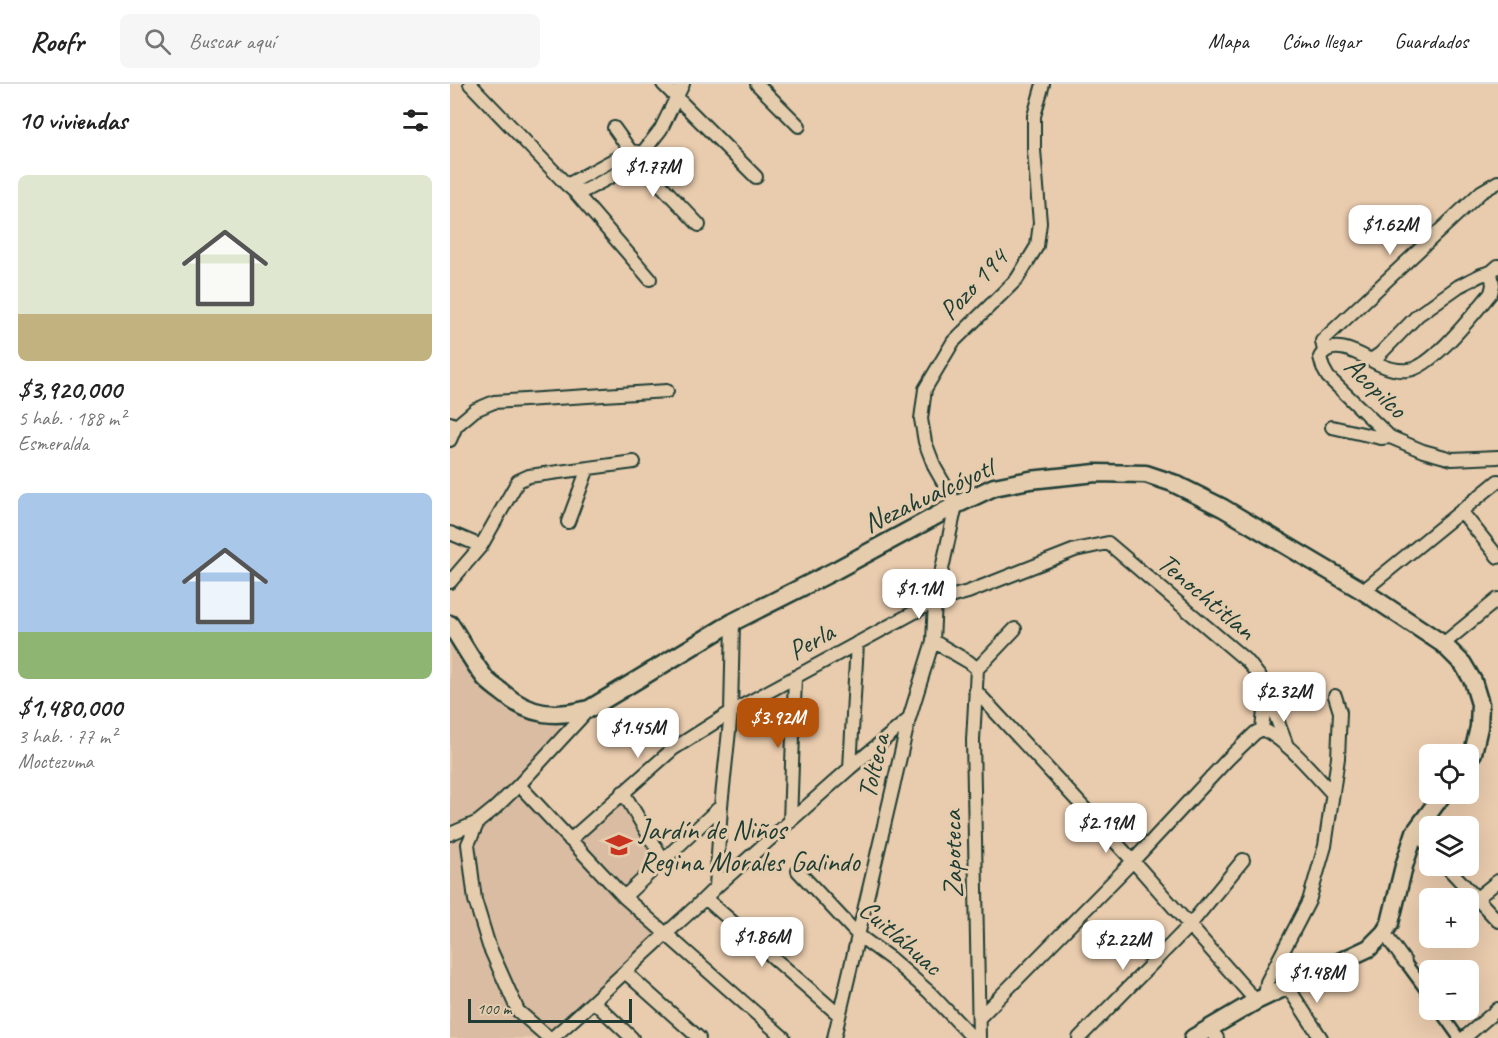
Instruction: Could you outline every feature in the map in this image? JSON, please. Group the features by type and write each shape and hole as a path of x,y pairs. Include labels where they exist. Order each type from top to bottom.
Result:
{"main road":[{"name":"Nezahualcóyotl","path":"589,709 733,622 994,487 1096,472 1146,474 1173,483 1223,508 1363,591 1443,644 1463,664 1473,681 1480,704 1479,727 1475,744"},
{"path":"450,624 487,680 508,698 529,710 551,714 589,709"},
{"path":"1192,1038 1213,1033 1260,999 1369,948 1384,933 1390,922 1414,832 1435,804"}],"street":[{"path":"470,84 571,189 650,279"},
{"path":"663,84 756,177"},
{"path":"571,189 637,154 661,129 683,84"},
{"path":"757,84 799,126"},
{"name":"Pozo 194","path":"956,505 934,468 925,442 921,418 925,389 953,342 1017,279 1037,246 1040,224 1034,150 1034,116 1043,84"},
{"path":"614,128 699,225"},
{"path":"1324,351 1322,341 1481,192 1498,183"},
{"path":"1371,360 1380,354 1418,315 1459,286 1495,269"},
{"name":"Acopilco","path":"1495,269 1491,293 1448,344 1411,370 1397,371 1380,365 1359,353 1332,348 1324,351 1320,357 1328,377 1390,437 1423,451 1452,459 1498,457"},
{"path":"450,440 453,424 475,410 494,402 668,392"},
{"path":"1332,427 1381,438 1390,437"},
{"path":"450,582 482,546 518,481 529,476 634,462"},
{"path":"568,522 588,468"},
{"path":"1363,591 1498,481"},
{"name":"Tolteca","path":"838,1036 839,1015 909,718 933,641 935,601 956,505"},
{"path":"1461,512 1498,557"},
{"path":"450,533 482,546"},
{"name":"Perla","path":"570,840 673,749 731,712 935,601 968,592 1075,550 1108,543"},
{"name":"Tenochtitlan","path":"1108,543 1248,662 1262,680 1287,746"},
{"path":"1443,644 1498,599"},
{"path":"716,887 721,807 731,712 733,622"},
{"path":"933,641 977,669 1015,629"},
{"path":"850,768 857,643"},
{"name":"Zapoteca","path":"977,669 973,740 979,1038"},
{"path":"790,822 795,677"},
{"path":"975,690 1133,861 1189,926 1260,999 1309,901 1325,846 1337,771 1340,712 1335,696"},
{"path":"1262,729 1266,692"},
{"path":"450,834 478,822 519,785 589,709"},
{"path":"478,822 468,844 475,900 489,946 518,1011 550,1038 594,1002 716,887 909,718"},
{"path":"979,1018 1133,861 1228,759 1262,729"},
{"path":"1262,729 1273,734 1287,746 1332,793"},
{"path":"519,785 624,897 784,1038"},
{"path":"623,792 664,861"},
{"path":"624,897 721,807"},
{"path":"1414,832 1419,837"},
{"path":"1079,1038 1189,926 1243,860"},
{"name":"Cuitláhuac","path":"798,871 858,935 891,959 929,992 973,1038"},
{"path":"1456,876 1467,888"},
{"path":"1479,896 1498,881"},
{"path":"705,898 839,1015"},
{"path":"1479,900 1498,921"},
{"path":"1384,933 1419,981"},
{"path":"625,972 699,1038"},
{"path":"1287,986 1321,1038"},
{"path":"594,1002 632,1038"},
{"path":"1447,1020 1461,1038 1498,1010"}],"shaded area":[{"path":"450,630 492,695 504,706 516,715 530,720 558,724 561,728 515,778 655,934 590,995 539,1038 450,1038"},
{"name":"Jardín de Niños Regina Morales Galindo","path":"623,798 658,853 624,886 577,836"}],"place":[{"name":"Jardín de Niños Regina Morales Galindo","path":"619,845"}]}
